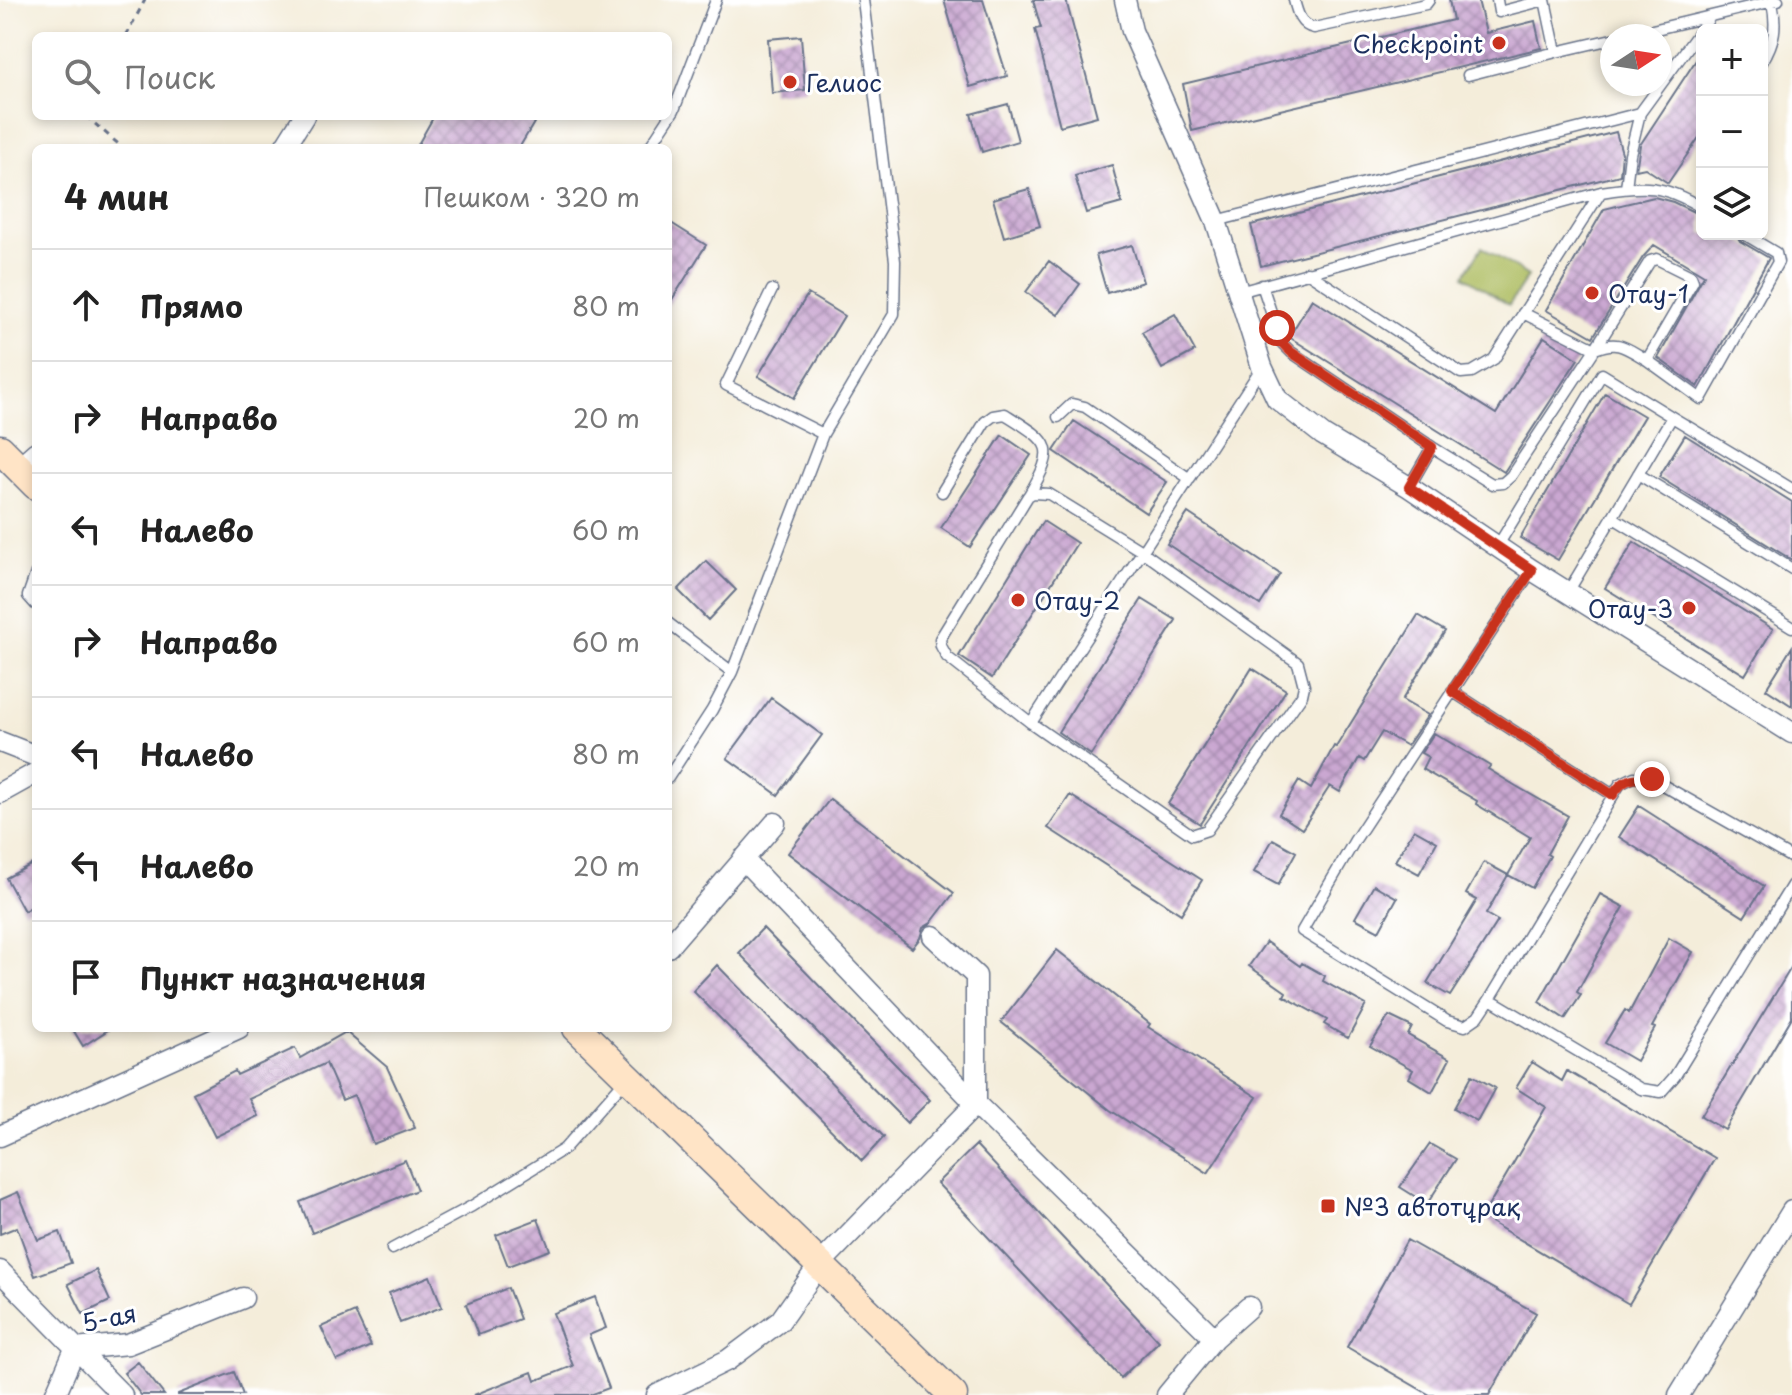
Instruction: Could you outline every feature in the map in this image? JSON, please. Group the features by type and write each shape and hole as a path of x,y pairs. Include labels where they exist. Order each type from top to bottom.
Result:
{"main road":[{"path":"588,1032 628,1077 953,1395"}],"street":[{"path":"1125,0 1132,31 1216,221 1262,367 1277,399 1323,435 1792,733"},
{"path":"286,144 302,120"},
{"path":"0,742 32,754"},
{"path":"0,793 32,775"},
{"path":"672,942 775,823"},
{"path":"743,859 976,1104 1214,1338"},
{"path":"657,1395 728,1360 780,1321 820,1264 976,1104 976,976 933,936"},
{"path":"0,1136 230,1032"},
{"path":"1679,1395 1792,1211"},
{"path":"0,1271 122,1395"},
{"name":"5-ая","path":"55,1395 75,1349 128,1344 243,1298"},
{"path":"1167,1395 1214,1338 1249,1307"}],"lane":[{"path":"672,113 716,0"},
{"path":"672,772 712,710 732,672 823,434 894,314 895,261 863,0"},
{"path":"1294,0 1298,16 1314,28 1426,4 1429,0"},
{"path":"1497,0 1499,12 1545,0 1556,52"},
{"path":"1672,26 1775,1 1776,31 1768,51"},
{"path":"1626,188 1640,113 1710,17"},
{"path":"1468,75 1600,42"},
{"path":"1216,221 1640,113"},
{"path":"652,144 667,120"},
{"path":"1239,292 1601,192 1657,188 1677,192 1696,204"},
{"path":"1307,272 1461,373 1472,372 1494,359 1601,192"},
{"path":"1595,349 1611,342 1647,360 1701,399 1778,262 1776,253 1754,240"},
{"path":"1262,285 1281,342 1291,352 1492,484 1503,483 1511,476 1650,261 1657,259 1691,276 1693,281 1647,360"},
{"path":"772,290 726,385 823,434"},
{"path":"1523,313 1595,349"},
{"path":"1031,723 1262,367"},
{"path":"1497,547 1602,374 1792,489"},
{"path":"1058,417 1072,404 1085,407 1190,479"},
{"path":"942,492 985,422 993,416 1005,414 1041,437 1046,449 1046,465 940,639 941,646 947,657 1031,723 1192,835 1207,830 1302,695 1302,673 1298,663 1143,552 1049,494 1033,493 1028,496"},
{"path":"1568,592 1672,417"},
{"path":"1409,487 1432,447"},
{"path":"1638,474 1792,569"},
{"path":"1612,517 1792,627"},
{"path":"1532,570 1355,840 1302,931 1447,1021 1465,1026 1478,1017 1490,999 1620,784 1634,777 1652,779 1792,858"},
{"path":"672,626 732,672"},
{"path":"1452,691 1613,795"},
{"path":"1490,999 1641,1089 1661,1092 1675,1076 1792,885"},
{"path":"392,1249 472,1206 564,1149 628,1077"}],"path":[{"path":"128,32 145,0"},
{"path":"91,120 118,144"}],"green space":[{"path":"1482,247 1528,276 1509,305 1464,276"}],"building":[{"path":"944,0 983,0 1007,76 970,87"},
{"path":"1033,0 1066,0 1097,116 1060,126 1035,29 1041,28"},
{"path":"1449,0 1478,0 1486,33 1535,21 1541,48 1192,131 1183,84 1453,20"},
{"path":"801,36 805,90 772,93 768,39"},
{"path":"1696,60 1696,142 1668,183 1645,168 1636,170 1640,145"},
{"path":"1008,104 1018,141 982,152 971,114"},
{"path":"432,120 536,120 521,144 418,144"},
{"path":"1616,132 1622,153 1620,175 1261,266 1251,225"},
{"path":"1112,165 1122,203 1086,213 1075,176"},
{"path":"1029,189 1040,226 1004,237 993,199"},
{"name":"Отау-1","path":"1654,197 1673,202 1696,213 1696,240 1739,240 1769,258 1698,387 1658,358 1704,275 1654,245 1643,257 1593,337 1546,310 1604,209"},
{"path":"672,224 706,245 672,300"},
{"path":"1132,245 1143,282 1107,293 1096,255"},
{"path":"1049,261 1080,284 1058,315 1026,292"},
{"path":"808,294 844,316 794,398 758,376"},
{"name":"Отау-1","path":"1312,299 1496,414 1544,337 1578,359 1504,472 1289,337"},
{"path":"1175,314 1195,351 1162,369 1142,332"},
{"name":"Отау-3","path":"1605,393 1644,416 1558,560 1520,538"},
{"path":"1074,421 1167,482 1146,513 1054,451"},
{"path":"1002,435 1031,455 970,547 941,528"},
{"path":"1685,435 1792,502 1792,560 1659,477"},
{"name":"Отау-2","path":"1188,513 1280,574 1260,605 1167,544"},
{"name":"Отау-2","path":"1043,521 1077,543 992,678 959,656"},
{"name":"Отау-3","path":"1634,542 1773,629 1745,675 1605,588"},
{"path":"706,561 736,590 708,620 678,590"},
{"name":"Отау-2","path":"1142,599 1176,620 1091,755 1058,732"},
{"path":"1418,615 1445,631 1402,700 1428,715 1407,746 1382,732 1364,761 1359,758 1340,792 1330,786 1302,829 1279,814 1299,781 1311,789 1334,746"},
{"path":"1792,647 1792,706 1766,689"},
{"path":"1252,668 1286,690 1200,824 1168,804"},
{"path":"771,698 822,735 778,795 727,758"},
{"path":"1434,733 1568,816 1532,888 1508,875 1530,837 1422,769 1428,757 1421,753"},
{"path":"1070,795 1202,880 1181,914 1048,828"},
{"path":"830,799 954,893 931,923 923,928 912,948 788,853"},
{"path":"1639,806 1764,886 1744,917 1619,837"},
{"path":"1414,829 1437,842 1419,874 1395,861"},
{"path":"1273,839 1296,852 1278,885 1254,872"},
{"path":"1484,862 1508,875 1486,914 1498,921 1450,996 1427,983 1477,900 1466,894"},
{"path":"32,864 32,906 24,911 6,878"},
{"path":"1374,885 1397,898 1379,931 1355,918"},
{"path":"1600,894 1624,907 1577,992 1581,995 1565,1019 1539,1002"},
{"path":"763,928 930,1100 907,1123 739,953"},
{"path":"1669,938 1693,952 1636,1061 1605,1043 1625,1010 1629,1013"},
{"path":"1266,942 1300,966 1302,963 1325,976 1323,981 1366,1005 1348,1038 1324,1024 1327,1020 1284,996 1286,992 1249,966"},
{"path":"1057,950 1150,1024 1148,1027 1257,1097 1208,1173 1110,1110 1001,1022"},
{"path":"717,965 884,1137 862,1161 693,991"},
{"path":"1792,966 1792,1017 1725,1130 1701,1116"},
{"path":"1389,1016 1412,1027 1408,1035 1450,1059 1432,1092 1409,1078 1413,1070 1370,1046"},
{"path":"74,1032 105,1032 83,1046"},
{"path":"346,1032 387,1067 415,1128 373,1144 354,1095 342,1100 326,1063 249,1099 258,1116 215,1137 193,1093 235,1071 237,1075 295,1048 300,1058"},
{"path":"1532,1062 1562,1081 1567,1071 1715,1158 1629,1304 1482,1217 1546,1107 1516,1088"},
{"path":"1472,1075 1495,1088 1477,1121 1454,1108"},
{"path":"1430,1144 1456,1159 1427,1204 1400,1187"},
{"path":"976,1145 1159,1341 1121,1378 937,1183"},
{"path":"405,1160 417,1190 312,1233 300,1202"},
{"path":"18,1192 38,1240 60,1232 71,1263 35,1276 17,1227 0,1234 0,1200"},
{"path":"538,1219 550,1250 508,1266 496,1235"},
{"path":"1407,1240 1536,1313 1489,1395 1430,1395 1347,1347"},
{"path":"96,1270 110,1301 83,1314 68,1284"},
{"path":"430,1276 442,1307 400,1323 389,1293"},
{"path":"508,1288 520,1319 478,1335 466,1304"},
{"path":"595,1297 606,1328 589,1335 609,1388 590,1395 474,1395 532,1372 535,1381 573,1366 553,1313"},
{"path":"355,1312 371,1346 337,1361 321,1327"},
{"path":"138,1362 164,1395 141,1395 124,1373"},
{"path":"234,1372 243,1395 178,1395 178,1394"}],"place":[{"name":"Checkpoint","path":"1499,43"},
{"name":"Гелиос","path":"790,82"},
{"name":"Отау-1","path":"1592,293"},
{"name":"Отау-2","path":"1018,600"},
{"name":"Отау-3","path":"1689,608"},
{"name":"№3 автотұрақ","path":"1328,1206"}],"route":[{"path":"1277,328 1281,342 1291,352 1432,447 1409,487 1532,570 1452,691 1613,795 1620,784 1634,777 1652,779"}]}
